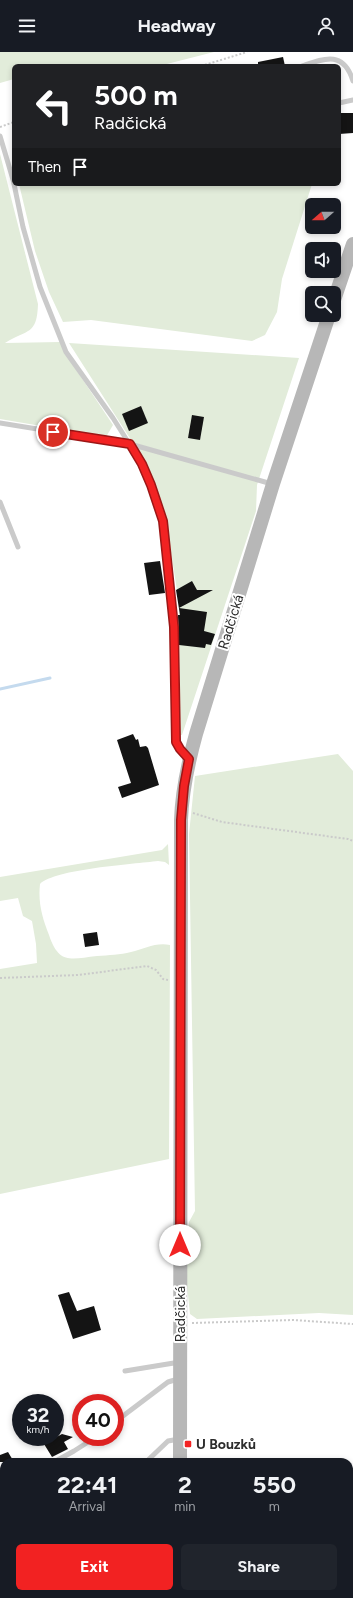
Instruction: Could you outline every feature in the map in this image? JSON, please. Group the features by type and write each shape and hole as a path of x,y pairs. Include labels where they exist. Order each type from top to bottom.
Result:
{"street":[{"path":"339,286 353,244"},
{"name":"Radčická","path":"180,1458 181,810 189,759 273,484 327,322"}],"lane":[{"path":"310,64 333,58 339,59 348,67 353,81"},
{"path":"341,103 353,100"},
{"path":"0,136 12,176"},
{"path":"15,186 30,254 40,287 66,352 130,444 142,464 163,521 174,627 176,742 189,759"},
{"path":"0,423 130,444 273,484"},
{"path":"0,502 18,547"},
{"path":"125,1371 180,1362"},
{"path":"124,1415 168,1382 180,1378"},
{"path":"150,1458 168,1441 180,1438"},
{"path":"61,1458 82,1446"}],"path":[{"path":"208,64 247,52"},
{"path":"0,127 12,123"},
{"path":"181,810 222,822 353,841"},
{"path":"0,978 78,974 148,966 156,970 165,980 181,976"},
{"path":"180,1324 293,1320 353,1324"}],"green space":[{"path":"0,52 214,52 167,64 12,64 12,80 0,83"},
{"path":"0,154 38,304 36,321 30,330 5,343 60,342 67,356 113,425 106,437 0,419"},
{"path":"19,186 311,186 308,198 305,198 305,206 282,279 277,312 265,335 252,341 91,320 63,322 49,292 35,251"},
{"path":"69,343 299,358 257,485 256,511 182,735 180,735 179,603 164,508 140,454"},
{"path":"338,754 353,771 353,1315 319,1313 197,1319 190,1314 186,1276 189,1222 195,1211 189,834 195,776"},
{"path":"168,844 169,865 165,862 158,861 96,868 61,874 40,884 40,904 53,945 62,956 67,958 73,959 119,954 160,944 170,945 169,1159 0,1194 0,969 37,963 36,944 32,921 23,916 18,898 0,901 0,877 162,850"}],"building":[{"path":"283,57 285,64 258,64 258,62"},
{"path":"341,113 353,113 353,133 341,134"},
{"path":"141,406 148,423 129,431 122,414"},
{"path":"192,415 204,417 200,440 188,438"},
{"path":"160,561 165,593 149,595 144,563"},
{"path":"192,581 197,590 213,590 179,608 207,612 204,631 215,634 211,645 206,644 205,648 179,645 178,615 180,615 176,590"},
{"path":"133,734 136,740 138,739 140,747 146,746 148,748 159,785 122,798 118,787 131,783 117,740"},
{"path":"97,932 99,945 85,947 83,934"},
{"path":"69,1292 77,1311 94,1306 101,1330 73,1339 58,1295"},
{"path":"64,1435 72,1438 64,1442"},
{"path":"64,1442 68,1449 52,1457 45,1446 64,1446"},
{"path":"8,1452 12,1458 0,1458 0,1455"}],"waterway":[{"path":"0,689 50,678"}],"place":[{"name":"U Bouzků","path":"188,1444"}],"route":[{"path":"53,432 130,444 142,464 151,485 163,521 174,627 176,742 189,759 181,810 180,1245"}]}
